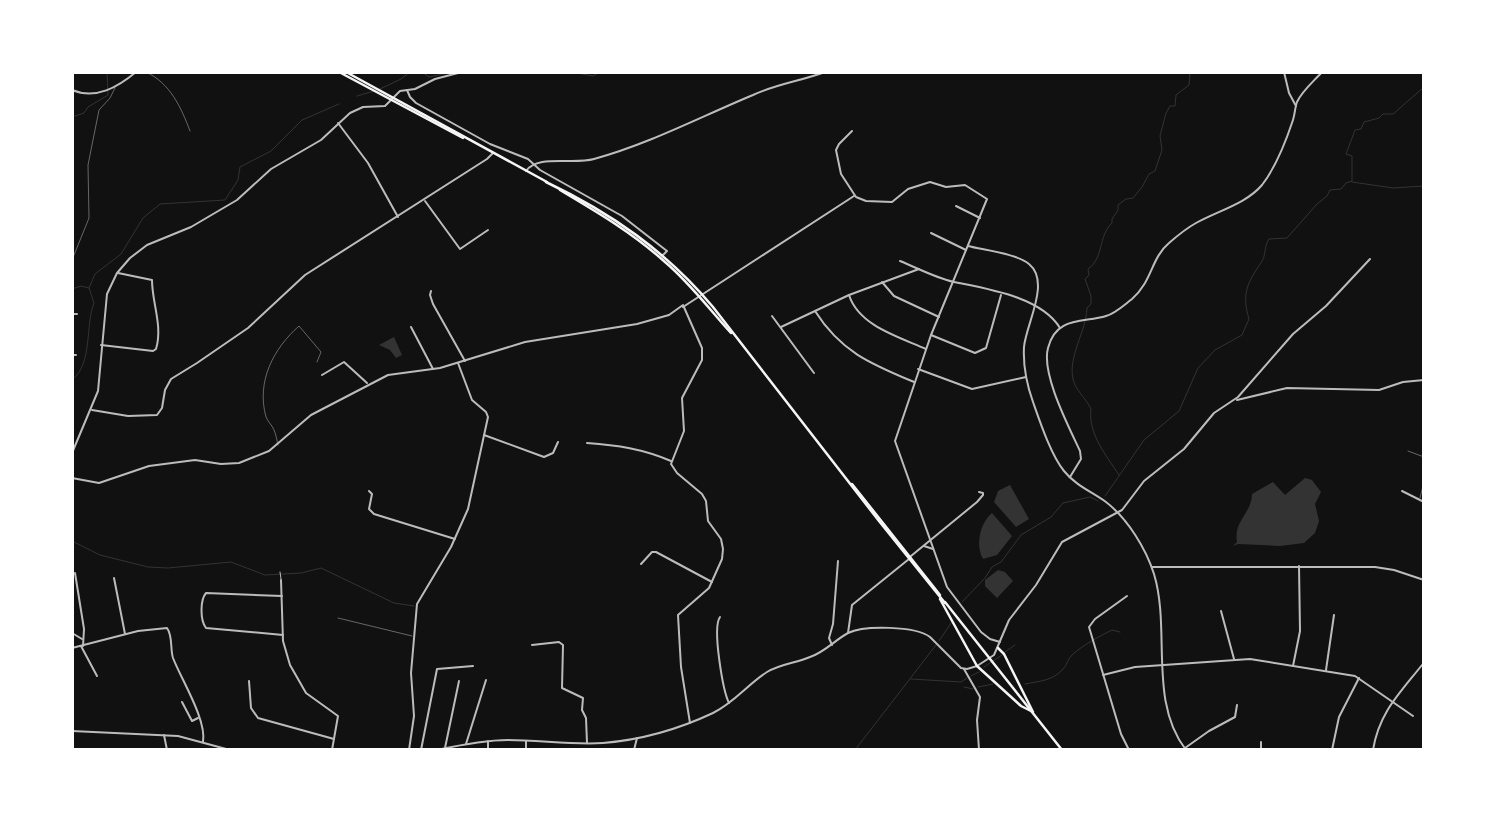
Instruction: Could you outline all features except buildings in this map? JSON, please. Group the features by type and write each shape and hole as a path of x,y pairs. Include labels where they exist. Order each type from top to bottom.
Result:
{"main road":[{"path":"338,72 614,218 663,255 702,296 740,343 1062,750"},
{"path":"346,72 392,99"},
{"path":"546,182 637,238 702,296"},
{"path":"910,558 936,593 977,666 1021,706 1033,713"},
{"path":"936,593 946,603"},
{"path":"998,648 1004,654 1030,703 1033,713"}],"street":[{"path":"72,90 86,94 105,91 136,72"},
{"path":"72,453 98,391 107,294 117,273 142,248 191,227 237,200 271,169 309,148 335,128 338,123 358,109 382,107 400,91 462,72"},
{"path":"526,171 533,163 539,161 584,162 614,154 753,94 825,72"},
{"path":"1284,72 1289,93 1296,106"},
{"path":"1070,477 1079,466 1080,452 1058,404 1047,358 1048,348 1060,328 1071,321 1106,316 1120,308 1144,286 1158,256 1167,244 1194,224 1220,212 1259,188 1286,138 1296,106 1322,72"},
{"path":"407,89 410,97 420,106 490,144 533,163 540,170 622,216 667,251 663,255"},
{"path":"338,123 368,163 398,217"},
{"path":"852,131 839,144 836,150 841,174 854,196 873,202 898,199 908,189 930,182 946,186 965,185 988,199 952,282 918,369 896,433 895,446 951,593 981,632 990,639 1000,642"},
{"path":"91,410 128,416 148,417 157,415 162,408 165,390 171,379 248,328 305,275 425,201 493,153"},
{"path":"72,478 103,483 149,466 195,460 232,465 250,459 278,445 311,416 368,384 399,372 433,369 458,364 512,345 662,317 702,296 797,231 854,196"},
{"path":"425,201 460,249 488,230"},
{"path":"956,206 980,218"},
{"path":"931,234 967,248 1029,263 1034,269 1038,282 1036,305 1024,344 1026,376 1034,403 1058,464 1070,477 1118,514 1137,538 1152,567 1159,594 1168,714 1176,736 1185,748 1209,731 1235,717 1237,705"},
{"path":"1234,401 1293,334 1326,306 1370,259"},
{"path":"900,261 952,282 1036,305 1053,317 1060,328"},
{"path":"781,328 815,310 919,268"},
{"path":"101,345 153,351 156,349 158,342 157,313 153,304 152,280 117,273"},
{"path":"882,282 894,296 939,316"},
{"path":"431,291 430,295 433,304 465,361"},
{"path":"931,335 976,353 982,352 986,348 1001,294"},
{"path":"849,296 857,309 870,322 926,349"},
{"path":"671,461 684,431 682,398 699,369 703,355 702,348 683,306"},
{"path":"815,310 836,339 852,353 914,382"},
{"path":"72,314 77,314"},
{"path":"772,316 814,373"},
{"path":"411,327 433,369"},
{"path":"72,354 76,355"},
{"path":"322,375 344,362 368,384"},
{"path":"409,750 414,716 411,680 417,604 455,539 470,502 488,415 472,400 458,364"},
{"path":"918,369 972,389 1026,376"},
{"path":"964,670 977,666 994,655 1007,622 1036,585 1058,546 1072,535 1118,514 1144,481 1189,445 1217,410 1234,401 1286,388 1379,390 1403,382 1424,380"},
{"path":"484,435 544,456 553,453 558,442"},
{"path":"586,443 626,446 648,451 671,461 677,472 702,494 706,501 708,521 722,542 723,556 712,582 702,597 684,608 678,615 677,622 684,692 690,722"},
{"path":"1402,490 1424,502"},
{"path":"369,491 372,494 369,510 374,514 455,539"},
{"path":"848,633 849,614 852,605 978,502 983,495 983,492 979,492"},
{"path":"924,546 933,549"},
{"path":"641,564 652,552 656,552 712,582"},
{"path":"832,645 829,638 833,624 838,561"},
{"path":"1294,666 1300,631 1299,566"},
{"path":"1152,567 1375,567 1394,570 1424,580"},
{"path":"280,572 285,651 302,688 316,702 338,716 332,750"},
{"path":"74,573 84,629 82,646 97,676"},
{"path":"114,578 125,634"},
{"path":"282,596 206,593 203,598 202,621 206,628 283,635"},
{"path":"1127,596 1091,622 1090,627 1121,734 1129,750"},
{"path":"1221,611 1234,659"},
{"path":"1326,670 1334,615"},
{"path":"720,617 716,625 717,638 725,692 730,704"},
{"path":"438,749 488,740 587,743 637,738 690,722 730,704 766,672 810,657 832,645 848,633 880,628 924,633 964,670 980,696 978,718 979,750"},
{"path":"72,648 138,631 168,630 173,657 204,732 203,742"},
{"path":"72,633 82,639"},
{"path":"532,645 559,642 563,645 562,688 583,698 582,710 586,718 587,743"},
{"path":"1103,675 1135,667 1250,659 1326,670 1359,678 1413,716"},
{"path":"1373,750 1379,724 1393,702 1422,665"},
{"path":"421,750 437,669 473,666"},
{"path":"1332,750 1339,717 1359,678"},
{"path":"466,744 486,680"},
{"path":"249,681 251,708 258,718 334,739"},
{"path":"445,748 459,682"},
{"path":"182,702 189,719 192,721 198,718"},
{"path":"72,731 164,735 203,742 230,750"},
{"path":"164,735 167,750"},
{"path":"634,750 637,738"},
{"path":"488,740 488,750"},
{"path":"526,741 526,750"},
{"path":"1261,742 1262,750"}],"lane":[{"path":"146,72 160,80 168,89 183,113 190,130"},
{"path":"72,260 89,218 88,165 99,110 110,98 115,86"},
{"path":"278,445 275,430 265,414 264,392 269,364 280,345 299,326 322,352 318,362"},
{"path":"1408,452 1424,457"},
{"path":"1420,500 1424,482"},
{"path":"338,618 413,636"}],"shaded area":[{"path":"394,337 402,355 396,358 390,350 379,345"},
{"path":"1305,478 1312,480 1321,492 1315,504 1319,521 1315,533 1304,543 1280,546 1238,544 1233,546 1237,542 1238,528 1249,507 1252,494 1273,482 1285,495"},
{"path":"1010,485 1029,519 1016,527 994,502 998,491"},
{"path":"992,513 1012,536 997,555 983,559 979,547 980,534 984,522"},
{"path":"998,570 1005,572 1013,581 997,598 985,586 985,580"}],"waterway":[{"path":"72,117 84,113 88,107 108,95 107,72"},
{"path":"380,89 401,79 410,72"},
{"path":"422,72 429,77 452,72"},
{"path":"571,72 593,76 600,72"},
{"path":"1119,475 1095,436 1092,427 1091,409 1076,387 1073,379 1072,370 1075,353 1084,326 1087,308 1091,304 1091,296 1085,279 1089,275 1088,269 1097,259 1105,234 1118,210 1118,205 1126,199 1133,198 1149,174 1155,171 1162,150 1160,136 1166,113 1170,106 1175,106 1176,95 1189,85 1190,75 1187,72"},
{"path":"1105,496 1144,440 1179,411 1198,368 1215,350 1242,335 1249,319 1246,302 1247,288 1263,259 1269,239 1287,238 1317,204 1327,196 1330,190 1341,189 1346,183 1352,181 1352,156 1346,154 1355,130 1361,129 1364,122 1379,118 1383,114 1393,114 1424,87"},
{"path":"357,96 374,91"},
{"path":"89,288 95,274 121,254 143,218 160,204 225,200 238,180 240,167 271,151 302,120 339,104"},
{"path":"1352,182 1393,188 1424,186"},
{"path":"72,289 81,286 89,288 94,303 91,312 86,354 79,373 72,380"},
{"path":"962,602 985,578 992,567 1001,562 1021,535 1051,517 1063,503 1090,497 1098,501"},
{"path":"72,541 100,555 148,567 168,568 231,562 265,575 301,573 321,568 394,603 414,606"},
{"path":"939,641 951,623"},
{"path":"1025,684 1046,680 1055,676 1064,668 1072,655 1096,638 1112,630 1120,632"},
{"path":"855,750 936,645"},
{"path":"1005,652 1015,645"},
{"path":"984,667 1002,655"},
{"path":"971,676 979,672"},
{"path":"911,679 961,682 967,678"},
{"path":"978,687 993,684"},
{"path":"964,687 973,689"}]}
